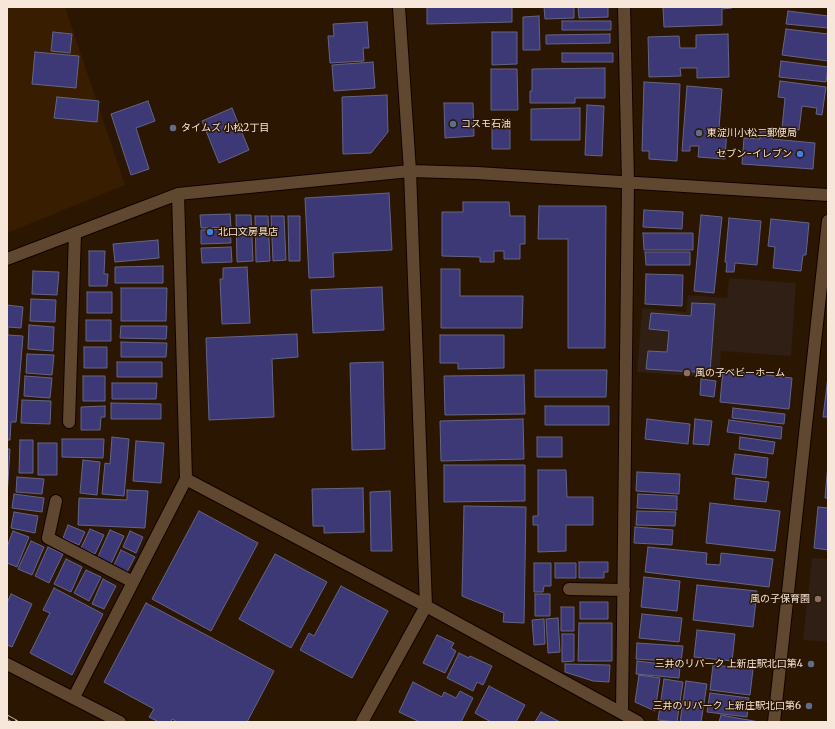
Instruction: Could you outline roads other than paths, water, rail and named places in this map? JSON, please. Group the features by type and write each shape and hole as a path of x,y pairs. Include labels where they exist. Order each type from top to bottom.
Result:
{"street":[{"path":"362,722 426,606 410,171 399,7"},
{"path":"622,713 628,182 624,7"},
{"path":"7,259 178,194 410,171 477,173 828,195"},
{"path":"74,697 186,479 178,194"},
{"path":"774,722 828,221"},
{"path":"69,422 75,233"},
{"path":"186,479 426,606 638,722"},
{"path":"56,501 48,538 133,582"},
{"path":"569,589 624,590"},
{"path":"7,664 74,697 120,722"}],"railway":[{"path":"7,717 16,722"}],"place":[{"name":"コスモ石油","path":"453,124"},
{"name":"タイムズ 小松2丁目","path":"173,128"},
{"name":"東淀川小松二郵便局","path":"699,133"},
{"name":"セブン-イレブン","path":"800,154"},
{"name":"北口文房具店","path":"210,232"},
{"name":"風の子ベビーホーム","path":"687,373"},
{"name":"風の子保育園","path":"818,599"},
{"name":"三井のリパーク 上新庄駅北口第4","path":"811,664"},
{"name":"三井のリパーク 上新庄駅北口第6","path":"809,706"}]}
